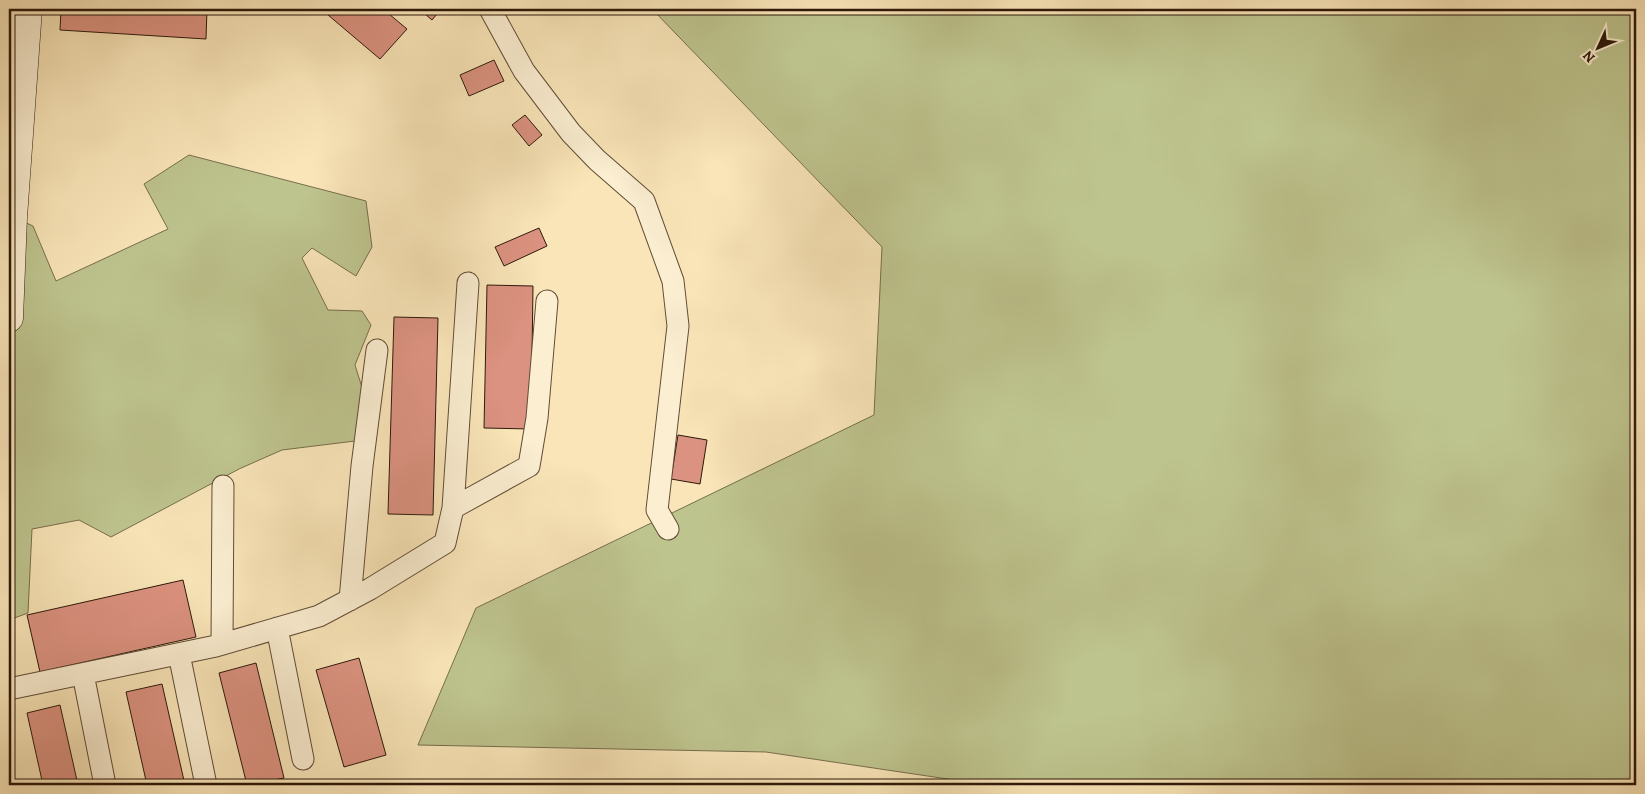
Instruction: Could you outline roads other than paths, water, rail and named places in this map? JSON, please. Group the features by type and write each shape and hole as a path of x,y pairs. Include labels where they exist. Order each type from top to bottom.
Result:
{"main road":[{"path":"9,318 13,217 28,9"}],"street":[{"path":"490,9 524,71 570,134 644,201 673,282 678,326 657,510 668,529"},
{"path":"9,689 222,644 319,616 350,600 445,543 453,508 468,283"},
{"path":"453,508 529,466 537,418 547,301"},
{"path":"350,600 362,466 377,350"},
{"path":"222,486 222,644"},
{"path":"277,628 303,759"},
{"path":"179,654 206,785"},
{"path":"83,674 105,785"}]}
